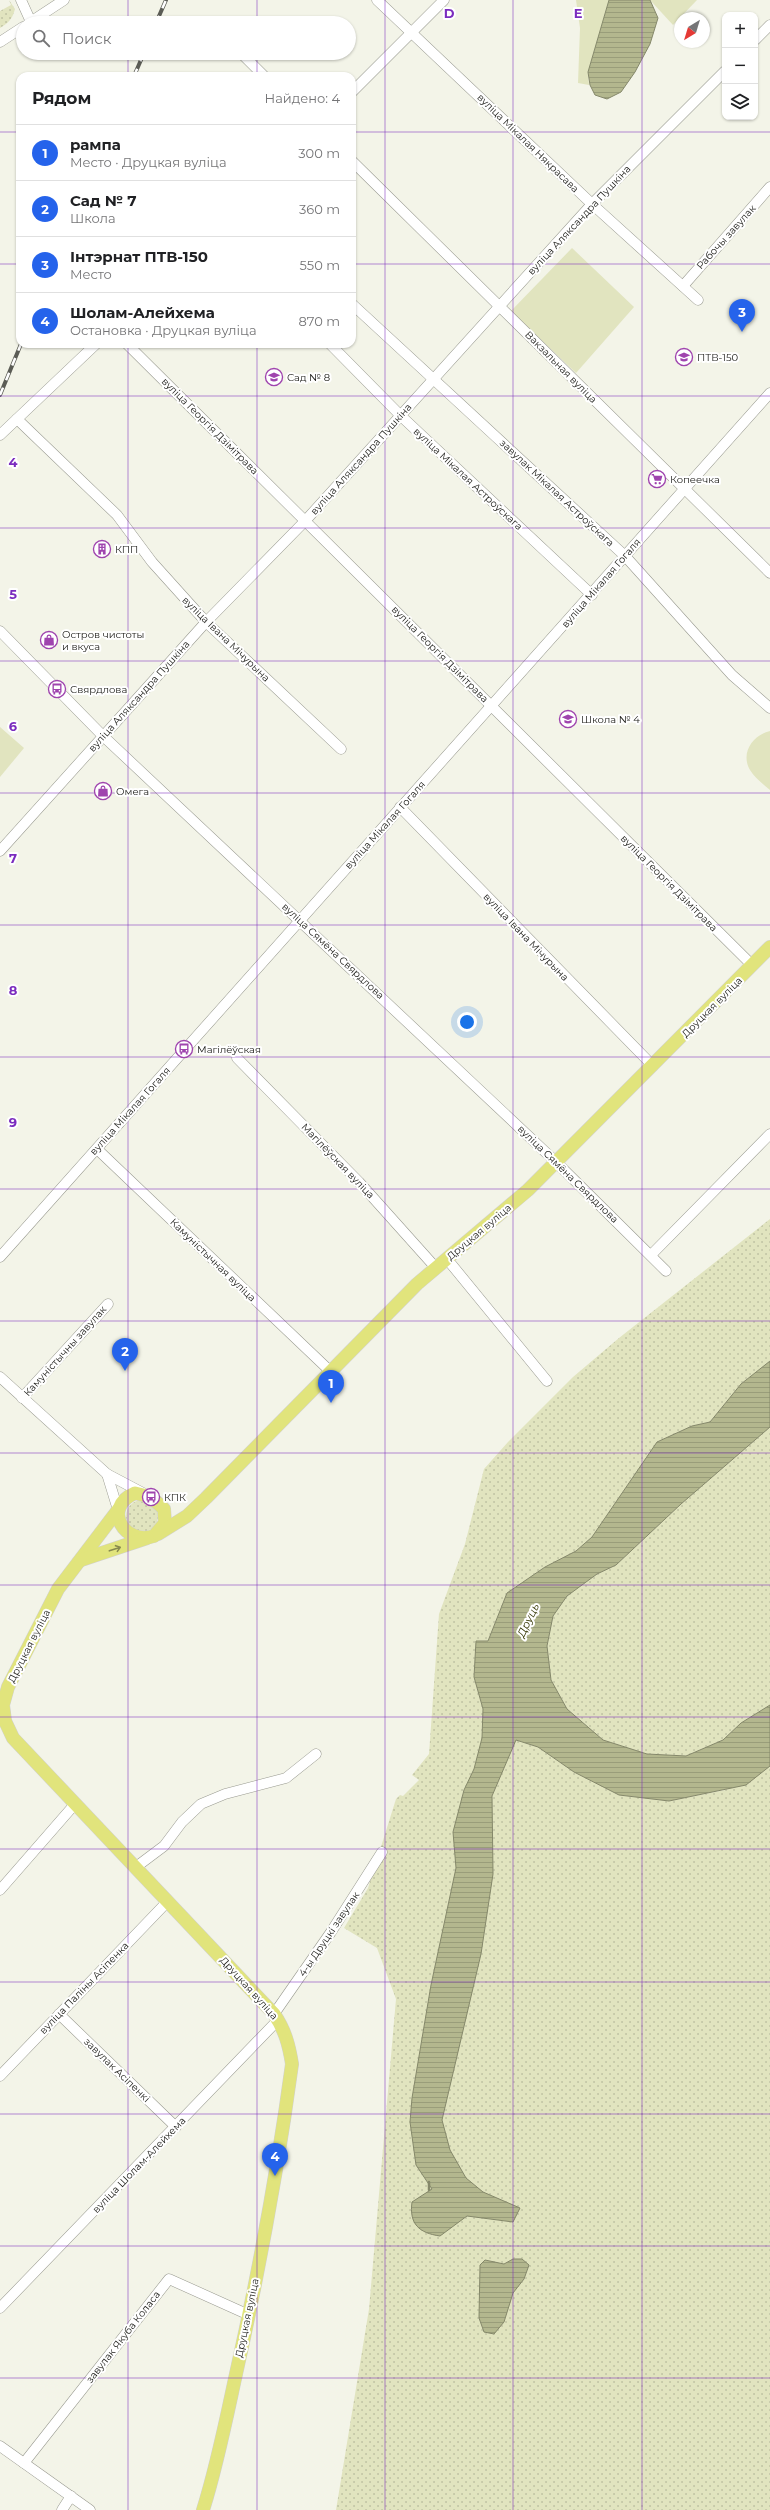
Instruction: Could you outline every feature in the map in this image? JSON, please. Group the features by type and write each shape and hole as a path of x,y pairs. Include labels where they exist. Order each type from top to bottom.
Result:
{"main road":[{"name":"Друцкая вуліца","path":"81,1560 153,1536 187,1516 417,1284 501,1214 556,1162 770,947"},
{"name":"Друцкая вуліца","path":"143,1493 126,1497 118,1510 58,1589 8,1687 3,1705 5,1721 13,1738 276,2017 287,2039 292,2064 275,2176 249,2314 204,2510"},
{"path":"143,1493 187,1516"},
{"path":"118,1510 119,1519 128,1532 135,1536 153,1536 165,1523 166,1515 159,1502"}],"street":[{"path":"21,0 25,16"},
{"path":"39,16 64,0"},
{"name":"вуліца Мікалая Някрасава","path":"377,0 592,204 698,300"},
{"path":"356,88 444,0"},
{"path":"758,37 770,25"},
{"path":"0,42 16,31"},
{"path":"248,60 260,72"},
{"name":"вуліца Аляксандра Пушкіна","path":"0,851 91,751 102,735 206,622 306,520 592,204 722,74"},
{"name":"Вакзальная вуліца","path":"356,165 770,573"},
{"name":"Рабочы завулак","path":"683,286 770,187"},
{"name":"завулак Мікалая Астроўскага","path":"356,308 625,556 732,675 770,708"},
{"path":"0,435 92,348"},
{"name":"вуліца Георгія Дзімітрава","path":"131,348 306,520 752,965"},
{"name":"вуліца Мікалая Астроўскага","path":"334,348 401,416 592,595"},
{"name":"вуліца Мікалая Гогаля","path":"0,1257 400,807 592,595 683,488 768,400"},
{"name":"вуліца Івана Мічурына","path":"16,419 117,515 152,562 206,622 342,749"},
{"name":"вуліца Сямёна Свярдлова","path":"0,631 102,735 556,1162 666,1271"},
{"name":"вуліца Івана Мічурына","path":"400,807 653,1066"},
{"name":"Магілёўская вуліца","path":"237,1058 359,1182 436,1268"},
{"path":"651,1255 770,1134"},
{"name":"Камуністычная вуліца","path":"97,1149 330,1371"},
{"path":"447,1258 548,1381"},
{"name":"Камуністычны завулак","path":"22,1398 108,1304"},
{"path":"0,1377 107,1474 143,1493"},
{"path":"107,1474 118,1510"},
{"path":"0,1701 8,1687"},
{"path":"136,1867 164,1846 182,1822 201,1804 225,1794 286,1778 316,1754"},
{"path":"0,1890 75,1804"},
{"name":"4-ы Друцкі завулак","path":"276,2017 382,1852"},
{"name":"вуліца Паліны Асіпенка","path":"0,2076 168,1901"},
{"name":"завулак Асіпенкі","path":"58,2014 176,2127"},
{"name":"вуліца Шолам-Алейхема","path":"0,2308 176,2127 276,2017"},
{"name":"завулак Якуба Коласа","path":"24,2463 168,2279 249,2314"},
{"path":"0,2446 90,2510"},
{"path":"62,2510 71,2496"}],"shaded area":[{"path":"9,0 15,9 14,13 9,21 0,28 0,11 11,5"},
{"path":"576,0 609,0 588,72 589,85 578,83 580,28"},
{"path":"650,0 697,0 685,12 674,12 673,25"},
{"path":"572,248 634,307 576,373 511,311"},
{"path":"0,727 24,748 0,777"},
{"path":"770,731 770,790 759,781 750,770 747,764 747,751 758,736"},
{"path":"770,1219 770,1361 741,1384 710,1422 692,1426 657,1442 592,1537 576,1551 545,1567 507,1593 488,1641 476,1641 474,1677 483,1709 516,1740 538,1747 574,1772 619,1795 669,1801 725,1790 770,1766 770,2510 336,2510 369,2309 396,1999 377,1948 344,1928 368,1888 396,1799 400,1795 403,1796 419,1780 412,1775 429,1754 439,1614 465,1544 484,1469 508,1442 573,1377 619,1338"},
{"path":"770,1427 770,1705 741,1723 723,1740 686,1756 647,1754 603,1740 567,1709 551,1680 547,1646 553,1616 567,1596 597,1574 616,1565 681,1504"},
{"path":"142,1500 151,1503 155,1507 158,1516 155,1525 151,1529 142,1532 133,1529 129,1525 126,1516 129,1507 133,1503"}],"water":[{"path":"609,0 650,0 658,18 650,44 635,72 621,92 607,99 595,95 590,85 588,72"},
{"name":"Друць","path":"770,1361 770,1427 681,1504 616,1565 597,1574 567,1596 553,1616 547,1646 551,1680 567,1709 603,1740 647,1754 686,1756 723,1740 741,1723 770,1705 770,1766 746,1785 669,1801 619,1795 574,1772 538,1747 516,1740 492,1796 493,1874 481,1954 442,2120 450,2150 466,2178 483,2192 520,2208 513,2222 467,2216 440,2236 426,2233 414,2222 411,2210 412,2202 432,2189 416,2165 410,2122 412,2098 431,1985 456,1868 453,1832 464,1790 474,1769 482,1738 483,1709 474,1677 476,1641 488,1641 507,1593 545,1567 576,1551 592,1537 657,1442 692,1426 710,1422 741,1384"},
{"path":"513,2259 522,2259 529,2265 524,2279 513,2293 504,2322 494,2334 484,2332 479,2318 480,2265 485,2260 504,2264"}],"waterway":[{"path":"429,2182 429,2190"}],"railway":[{"path":"159,16 166,0"},
{"path":"136,72 141,60"},
{"path":"0,395 19,348"}],"place":[{"name":"Інтэрнат ПТВ-150","path":"742,332"},
{"name":"ПТВ-150","path":"684,357"},
{"name":"Сад № 8","path":"274,377"},
{"name":"Копеечка","path":"657,479"},
{"name":"КПП","path":"102,549"},
{"name":"Остров чистоты и вкуса","path":"49,640"},
{"name":"Свярдлова","path":"57,689"},
{"name":"Школа № 4","path":"568,719"},
{"name":"Омега","path":"103,791"},
{"name":"Магілёўская","path":"184,1049"},
{"name":"Сад № 7","path":"125,1371"},
{"name":"рампа","path":"331,1403"},
{"name":"КПК","path":"151,1497"},
{"name":"Шолам-Алейхема","path":"275,2176"}]}
